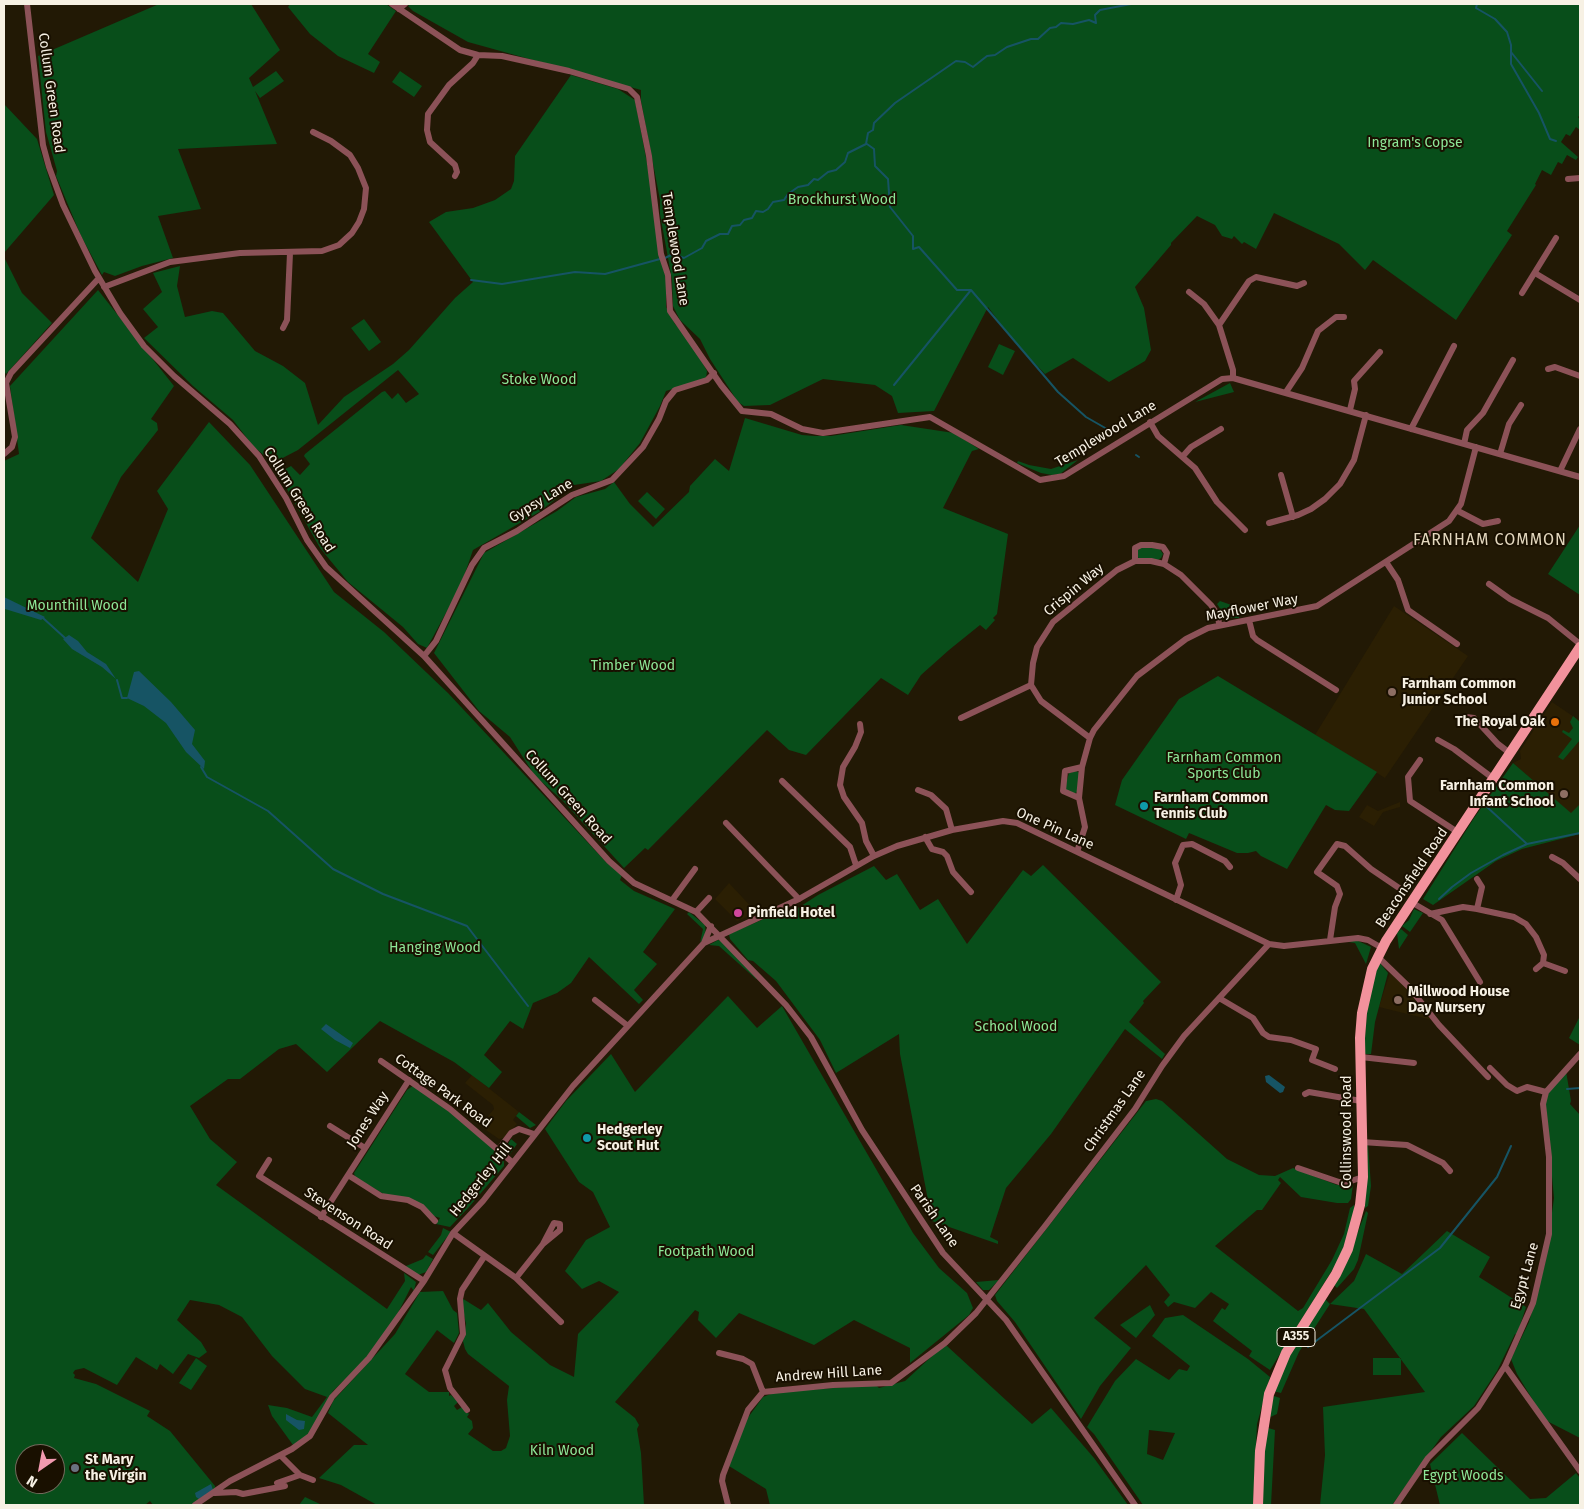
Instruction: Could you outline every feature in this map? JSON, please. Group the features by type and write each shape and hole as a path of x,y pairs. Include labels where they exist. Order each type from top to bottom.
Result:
{"main road":[{"name":"Beaconsfield Road","path":"1380,953 1580,646"},
{"name":"Collinswood Road","path":"1258,1505 1260,1451 1268,1394 1286,1353 1336,1274 1348,1248 1360,1205 1363,1177 1361,1102 1362,1013 1370,978 1380,953"}],"street":[{"name":"Collum Green Road","path":"27,4 43,145 63,205 104,287 144,346 174,376 230,424 259,456 286,498 307,540 326,567 424,656 609,861 634,883 673,899 696,912 721,936"},
{"name":"Templewood Lane","path":"392,4 460,50 478,55 502,56 569,71 629,89 637,97 649,156 662,254 668,275 670,311 742,411 771,414 802,428 823,433 930,417 1040,480 1064,476 1222,379 1233,378"},
{"path":"399,10 405,4"},
{"path":"455,176 457,172 455,165 430,142 427,130 428,114 478,55"},
{"path":"104,287 170,262 232,253 322,251 339,244 352,233 359,222 367,195 361,173 350,155 331,141 313,132"},
{"path":"1568,179 1580,178"},
{"path":"1522,293 1554,246 1556,238"},
{"path":"283,328 287,320 290,253"},
{"path":"1535,273 1580,300"},
{"path":"1219,325 1249,281 1256,277 1297,286 1304,283"},
{"path":"4,454 12,448 15,437 6,383 10,373 99,278"},
{"path":"1189,292 1204,304 1219,325 1233,378 1580,477"},
{"path":"1286,392 1302,368 1318,331 1336,317 1344,317"},
{"path":"1411,429 1454,346"},
{"path":"1350,410 1355,389 1354,381 1380,352"},
{"path":"1464,444 1467,430 1483,413 1514,360"},
{"path":"1552,365 1580,376"},
{"name":"Gypsy Lane","path":"424,656 436,641 472,565 484,548 517,531 572,495 612,480 643,447 659,419 666,401 674,390 706,380 714,373"},
{"path":"1500,454 1510,424 1522,405"},
{"path":"1269,522 1293,517 1311,509 1325,499 1340,484 1354,460 1366,415"},
{"path":"1150,422 1158,436 1195,468 1217,502 1245,530"},
{"path":"1183,456 1191,447 1221,429"},
{"path":"1560,471 1580,429"},
{"path":"1476,447 1458,511 1483,524 1498,521"},
{"path":"1281,475 1293,517"},
{"name":"Mayflower Way","path":"1077,852 1085,827 1079,798 1082,767 1090,738 1094,730 1137,676 1186,639 1220,624 1306,610 1317,606 1449,521 1458,511"},
{"name":"Crispin Way","path":"1031,685 1037,647 1053,622 1117,570 1135,561 1135,548 1141,545 1164,547 1167,553 1164,564"},
{"path":"1135,561 1164,564 1181,575 1211,604 1218,615 1220,624"},
{"path":"1386,562 1398,580 1408,610 1457,644"},
{"path":"1489,584 1510,599 1543,614 1580,646"},
{"path":"1249,620 1253,636 1257,640 1336,690"},
{"path":"961,718 1031,685 1041,701 1090,738"},
{"path":"1466,717 1474,718 1498,744 1511,754"},
{"path":"860,724 861,732 842,767 840,785 844,797 862,823 866,841 874,856"},
{"path":"1438,740 1454,749 1494,779"},
{"path":"1420,760 1408,777 1410,801 1459,833"},
{"path":"1079,798 1063,791 1065,771 1082,767"},
{"path":"782,781 850,847 856,865"},
{"path":"918,790 931,794 946,809 952,830"},
{"name":"One Pin Lane","path":"721,936 800,899 874,856 925,837 952,830 1004,821 1016,823 1269,944 1284,946 1330,940 1358,938 1368,940 1410,987 1439,1026 1488,1077"},
{"path":"726,823 800,899"},
{"path":"925,837 932,849 943,852 948,856 953,872 971,892"},
{"path":"1176,900 1181,885 1175,862 1183,844 1192,844 1226,861 1230,867"},
{"path":"1330,940 1335,907 1340,894 1337,886 1316,874 1337,844 1344,846 1371,869 1399,888"},
{"path":"1552,857 1559,859 1580,879"},
{"path":"673,899 695,869"},
{"path":"1477,879 1482,887 1477,909"},
{"path":"696,912 708,898"},
{"path":"1412,902 1442,920 1480,982"},
{"path":"1430,914 1463,907 1516,913 1536,937 1544,955 1543,963 1536,969"},
{"path":"704,944 711,926"},
{"name":"Hedgerley Hill","path":"195,1505 240,1475 281,1456 310,1436 332,1397 369,1358 424,1281 453,1233 484,1201 512,1162 573,1086 704,944 721,936"},
{"name":"Parish Lane","path":"721,936 786,1005 811,1038 862,1130 943,1252 987,1297 1006,1320 1136,1505"},
{"name":"Christmas Lane","path":"987,1297 1135,1109 1162,1066 1184,1036 1269,944"},
{"path":"1543,963 1565,971"},
{"path":"1219,998 1253,1018 1263,1033 1270,1037 1291,1040 1316,1049 1312,1060 1335,1069"},
{"path":"595,1000 628,1026"},
{"path":"1490,1068 1507,1085 1517,1090 1527,1087 1546,1092 1580,1054"},
{"path":"1361,1057 1414,1063"},
{"name":"Cottage Park Road","path":"381,1061 450,1109 512,1162"},
{"name":"Jones Way","path":"322,1218 409,1080"},
{"path":"1305,1094 1309,1092 1361,1102"},
{"name":"Egypt Lane","path":"1396,1505 1428,1458 1478,1408 1504,1366 1533,1303 1549,1234 1549,1158 1543,1104 1546,1092"},
{"path":"330,1126 365,1148"},
{"path":"499,1149 511,1134 519,1129 534,1134"},
{"path":"1362,1142 1407,1145 1443,1163 1450,1171"},
{"name":"Stevenson Road","path":"269,1160 260,1176 322,1218 424,1281"},
{"path":"1298,1168 1345,1183 1363,1177"},
{"path":"348,1175 381,1196 408,1200 422,1208 435,1221"},
{"path":"453,1233 516,1278 561,1322"},
{"path":"516,1278 543,1244"},
{"path":"467,1410 450,1388 445,1370 463,1334 460,1299 462,1290 484,1256"},
{"name":"Andrew Hill Lane","path":"728,1505 722,1481 723,1475 748,1410 763,1392 833,1385 891,1383 945,1343 976,1313 987,1297"},
{"path":"719,1353 743,1358 752,1364 763,1392"},
{"path":"1504,1366 1580,1471"},
{"path":"281,1456 300,1475 314,1480"},
{"path":"277,1483 300,1475"},
{"path":"214,1493 236,1492 242,1494 285,1486"}],"shaded area":[{"name":"Farnham Common Junior School","path":"1394,606 1468,656 1385,778 1315,735"},
{"name":"Farnham Common Infant School","path":"1552,702 1580,721 1580,822 1513,763 1521,759 1520,751"},
{"path":"1400,802 1400,807 1383,812 1374,826 1359,817 1367,805 1378,811"},
{"path":"729,883 757,913 737,921 715,899"},
{"name":"Millwood House Day Nursery","path":"1391,969 1432,1020 1379,1007"},
{"path":"472,1075 519,1112 513,1120 517,1124 504,1138 499,1139 480,1126 494,1109 493,1105 465,1083"}],"green space":[{"path":"159,4 251,4 280,50 249,78 253,87 276,71 284,81 260,98 255,91 277,144 178,149 201,209 158,216 173,258 142,266 115,276 104,272 102,275 81,236 56,176 57,171 46,132 38,56"},
{"path":"290,4 386,4 396,11 368,54 380,62 374,73 338,56 310,34 288,7"},
{"name":"Brockhurst Wood","path":"410,4 1580,4 1580,115 1578,117 1580,120 1580,130 1576,127 1570,136 1566,134 1561,142 1578,157 1576,160 1567,155 1562,164 1558,162 1551,175 1542,170 1536,185 1507,231 1512,235 1456,320 1373,260 1365,270 1339,244 1274,213 1256,249 1244,242 1242,244 1234,236 1232,239 1222,236 1215,225 1197,216 1171,243 1135,287 1144,308 1151,350 1145,361 1109,382 1073,358 1045,374 1016,344 988,307 934,411 898,413 892,396 875,385 823,379 770,405 744,406 738,402 710,359 700,339 680,320 673,306 672,280 660,214 660,200 641,101 641,90 468,42 413,11 408,6"},
{"path":"400,71 422,86 414,97 392,82"},
{"name":"Stoke Wood","path":"571,75 618,89 635,100 652,189 661,260 666,278 666,307 675,324 689,338 707,371 706,378 666,391 640,443 619,469 601,481 574,485 539,512 473,550 461,585 427,648 418,644 403,627 348,582 320,548 278,473 291,466 300,475 310,464 304,456 305,454 382,392 385,391 392,399 398,393 406,403 419,394 398,370 298,450 273,463 253,446 233,420 193,386 144,338 158,327 143,309 162,292 153,273 180,266 177,286 185,317 212,311 223,313 255,351 283,366 305,383 318,425 344,397 393,364 409,350 455,298 473,282 429,222 446,212 473,208 495,200 511,189 514,181 515,156"},
{"path":"4,104 37,139 54,195 4,253"},
{"path":"4,257 22,293 52,323 6,374 4,371"},
{"path":"98,290 174,386 151,419 157,423 158,430 121,477 91,538 138,582 168,509 157,491 209,422 250,465 334,592 384,632 448,693 606,862 622,875 620,880 634,891 675,909 643,952 657,964 634,990 643,1000 639,1004 589,957 571,983 557,993 533,1003 523,1029 510,1021 484,1055 502,1072 489,1088 454,1062 380,1021 327,1072 296,1044 279,1049 240,1079 228,1079 190,1106 210,1139 237,1162 216,1185 387,1309 405,1281 404,1273 416,1282 414,1291 411,1287 396,1317 363,1362 333,1391 310,1434 293,1445 272,1416 268,1405 287,1408 312,1417 327,1397 305,1389 272,1356 242,1317 219,1305 190,1300 177,1320 201,1342 207,1352 199,1358 188,1354 173,1374 160,1364 157,1370 136,1357 117,1385 84,1368 75,1370 73,1373 75,1375 74,1378 96,1384 150,1411 147,1416 170,1431 215,1486 215,1489 191,1505 153,1505 150,1501 145,1505 4,1505 4,461 19,454 10,386"},
{"path":"364,319 381,342 369,351 351,328"},
{"path":"999,344 1015,351 1003,375 988,367"},
{"path":"1230,383 1234,392 1195,402"},
{"name":"Timber Wood","path":"745,418 802,435 815,436 831,436 901,425 954,433 979,449 972,451 943,508 1008,534 997,614 993,618 995,620 986,630 980,625 921,675 908,695 881,678 806,755 789,750 767,730 648,850 645,848 624,868 562,800 535,776 510,737 479,711 434,653 484,553 557,511 576,497 605,489 614,482 630,504 653,527 689,492 690,486 715,459 729,471"},
{"path":"1078,460 1060,474 1052,475 1041,473 1017,463 1018,461 1051,469"},
{"path":"647,492 665,509 656,519 638,501"},
{"path":"1580,525 1580,595 1548,574"},
{"path":"1141,546 1159,548 1163,554 1158,560 1139,558 1135,556 1136,548"},
{"path":"1220,601 1240,608 1239,611 1234,611 1239,612 1239,618 1222,618 1219,613 1221,610 1217,604"},
{"name":"Farnham Common Sports Club","path":"1218,676 1377,772 1349,811 1335,810 1326,805 1287,869 1261,856 1256,851 1237,853 1189,833 1186,839 1115,805 1122,780 1179,699"},
{"path":"1573,716 1580,722 1580,740 1563,760 1558,757 1572,739 1562,732 1563,730 1569,733 1573,728 1570,722"},
{"path":"1513,763 1571,813 1580,804 1580,834 1522,849 1496,861 1433,905 1423,899 1474,818"},
{"path":"1076,771 1080,773 1078,791 1073,795 1067,792 1065,787 1069,773"},
{"name":"School Wood","path":"1043,865 1161,982 1143,1001 1144,1003 1129,1022 1165,1054 1162,1059 1125,1029 1051,1134 1006,1188 990,1237 998,1241 998,1244 932,1221 900,1054 899,1034 836,1073 820,1040 776,981 753,961 748,960 730,939 729,934 773,915 781,919 818,895 874,866 886,880 897,874 920,910 938,899 967,944 1023,870 1031,876"},
{"path":"1414,909 1423,913 1410,932 1402,926 1409,920"},
{"path":"689,912 705,925 706,935 700,943 703,929 687,914"},
{"path":"1401,929 1408,935 1399,949 1397,933"},
{"path":"1354,939 1371,947 1366,964 1355,943 1342,941"},
{"path":"718,940 723,942 758,978 756,979 719,946 709,945"},
{"path":"1380,963 1388,973 1375,1022 1371,1054 1365,1054 1369,992 1377,965"},
{"path":"728,996 757,1028 782,1006 913,1233 939,1268 967,1293 973,1308 969,1315 910,1363 910,1348 854,1320 814,1345 739,1313 716,1338 698,1320 699,1312 695,1310 615,1402 635,1418 639,1425 637,1429 641,1453 644,1505 377,1505 341,1485 319,1478 354,1445 368,1445 328,1413 333,1401 395,1334 420,1292 443,1291 453,1310 457,1313 459,1333 454,1343 437,1330 405,1374 429,1392 449,1392 449,1396 451,1395 458,1402 454,1406 457,1410 462,1407 469,1414 467,1417 472,1421 473,1428 468,1434 493,1451 501,1451 506,1448 510,1436 507,1400 509,1386 468,1354 465,1349 463,1341 466,1324 460,1297 481,1310 488,1303 511,1332 550,1365 574,1377 578,1334 619,1292 599,1281 582,1289 565,1271 586,1240 610,1227 593,1192 579,1182 545,1129 566,1101 611,1054 635,1092"},
{"path":"1580,1016 1580,1045 1569,1038"},
{"path":"1566,1071 1570,1104 1580,1115 1580,1438 1545,1420 1517,1374 1511,1359 1529,1322 1545,1264 1554,1198 1545,1102 1547,1093"},
{"path":"414,1085 457,1116 503,1156 504,1166 450,1227 436,1224 440,1218 434,1216 417,1202 387,1196 355,1177 354,1173 407,1090"},
{"path":"1156,1099 1162,1101 1227,1159 1259,1175 1275,1176 1293,1168 1337,1185 1353,1184 1351,1199 1348,1203 1337,1203 1301,1197 1280,1177 1278,1180 1281,1183 1262,1210 1257,1210 1215,1246 1298,1311 1303,1308 1332,1260 1344,1234 1350,1208 1354,1205 1354,1219 1341,1256 1270,1370 1249,1356 1252,1351 1213,1321 1222,1308 1225,1310 1229,1304 1211,1292 1195,1308 1174,1302 1168,1307 1164,1302 1170,1295 1146,1265 1094,1318 1131,1348 1100,1386 1081,1419 1015,1322 997,1301 995,1295 1146,1101"},
{"path":"519,1112 536,1125 530,1128 516,1116"},
{"path":"511,1139 517,1144 510,1154 504,1151"},
{"path":"1368,1144 1371,1186 1368,1206 1365,1208 1366,1145"},
{"path":"1366,1211 1368,1213 1358,1260 1354,1269 1337,1288 1333,1284 1349,1255"},
{"path":"443,1228 451,1232 433,1255 428,1252 441,1235"},
{"path":"1447,1231 1490,1257 1479,1277 1526,1307 1517,1335 1515,1334 1497,1371 1474,1406 1441,1437 1392,1505 1320,1505 1325,1455 1323,1407 1425,1392 1364,1309 1330,1304 1354,1281 1366,1254 1402,1274"},
{"path":"426,1255 433,1259 426,1272 418,1275 406,1268 406,1266 423,1259"},
{"path":"999,1280 989,1290 983,1290 976,1282"},
{"path":"1325,1299 1330,1304 1299,1352 1281,1393 1273,1391 1291,1350"},
{"path":"1150,1305 1155,1315 1136,1338 1120,1325"},
{"path":"1183,1315 1248,1359 1270,1377 1257,1424 1253,1505 1143,1505 1094,1434 1087,1427 1115,1381 1136,1359 1169,1380 1179,1369 1187,1371 1190,1366 1152,1336 1165,1318","holes":["1149,1430 1175,1433 1163,1460 1147,1454"]},
{"path":"943,1346 947,1346 1032,1424 1051,1408 1094,1458 1128,1505 770,1505 766,1489 729,1466 747,1419 763,1397 776,1392 876,1385 879,1388 905,1381"},
{"path":"196,1358 207,1366 191,1390 179,1383"},
{"path":"1373,1358 1401,1358 1401,1375 1373,1375"},
{"path":"1274,1396 1280,1398 1277,1414 1266,1419"},
{"path":"1265,1427 1275,1430 1271,1505 1261,1505"},
{"name":"Egypt Woods","path":"1462,1433 1530,1499 1546,1498 1576,1473 1580,1478 1580,1505 1440,1505 1430,1464"},
{"path":"305,1497 322,1505 299,1505"}],"water":[{"path":"4,597 45,617 41,620 5,609"},
{"path":"69,635 78,641 87,652 106,664 116,679 102,667 72,649 63,639"},
{"path":"139,671 171,702 195,730 192,744 205,761 204,769 186,752 166,723 144,706 127,698 134,672"},
{"path":"326,1024 353,1043 350,1048 335,1040 321,1029"},
{"path":"1269,1075 1285,1087 1283,1092 1280,1093 1266,1082 1265,1076"},
{"path":"286,1414 297,1420 305,1421 304,1429 299,1430 286,1420"},
{"path":"211,1484 213,1490 199,1499 196,1497 195,1493"}],"waterway":[{"path":"665,258 673,254 684,258 702,248 706,241 720,234 728,234 732,226 740,225 744,220 752,218 756,211 763,212 773,202 784,200 788,194 798,187 808,185 814,179 818,180 828,172 836,170 845,162 848,153 866,144 868,133 873,130 874,123 895,103 956,61 965,62 973,67 987,56 995,55 1007,47 1031,39 1038,39 1050,28 1056,27 1061,23 1073,24 1089,20 1096,23 1095,15 1100,10 1131,4"},
{"path":"1477,4 1476,8 1495,19 1507,32 1511,45 1511,64 1539,113 1550,139 1556,141"},
{"path":"1511,52 1542,91"},
{"path":"867,144 874,149 875,166 888,179 890,207 913,236 913,249 919,247 957,290 971,290 1058,392 1086,417 1114,433"},
{"path":"471,280 502,284 575,272 605,274 660,259"},
{"path":"894,385 971,290"},
{"path":"43,618 65,638"},
{"path":"117,680 122,698 127,698"},
{"path":"201,767 207,777 268,811 333,869 383,894 467,926 528,1006"},
{"path":"1487,807 1527,844 1580,833"},
{"path":"1439,899 1471,873 1527,844"},
{"path":"1567,1089 1580,1088"},
{"path":"1308,1347 1440,1248 1497,1177 1511,1146"}],"place":[{"name":"Farnham Common Junior School","path":"1392,692"},
{"name":"The Royal Oak","path":"1555,722"},
{"name":"Farnham Common Infant School","path":"1564,794"},
{"name":"Farnham Common Tennis Club","path":"1144,806"},
{"name":"Pinfield Hotel","path":"738,913"},
{"name":"Millwood House Day Nursery","path":"1398,1000"},
{"name":"Hedgerley Scout Hut","path":"587,1138"},
{"name":"St Mary the Virgin","path":"75,1468"}],"district":[{"name":"FARNHAM COMMON","path":"1490,541"}],"park label":[{"name":"Ingram's Copse","path":"1415,143"},
{"name":"Mounthill Wood","path":"77,606"},
{"name":"Hanging Wood","path":"435,948"},
{"name":"Footpath Wood","path":"706,1252"},
{"name":"Kiln Wood","path":"562,1451"}]}
